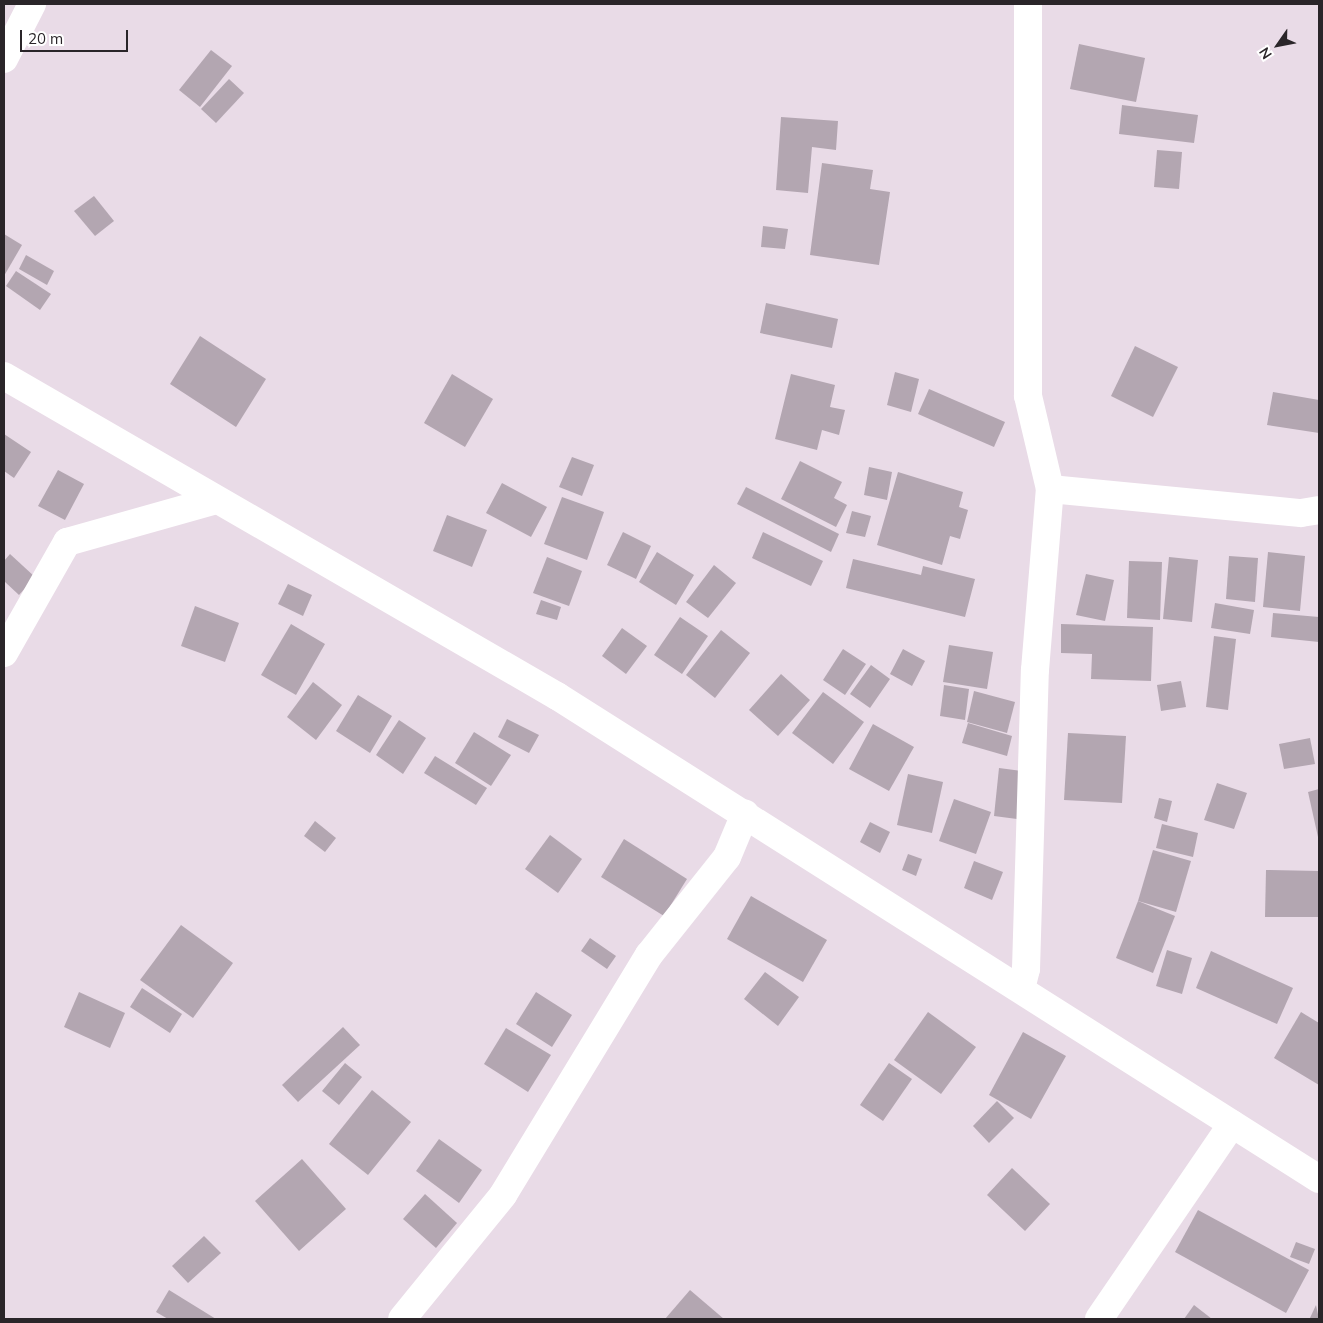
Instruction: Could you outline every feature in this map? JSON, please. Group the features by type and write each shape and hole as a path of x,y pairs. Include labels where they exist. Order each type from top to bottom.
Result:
{"street":[{"path":"4,59 32,4"},
{"path":"1021,989 1026,969 1035,670 1050,489 1028,396 1028,4"},
{"path":"4,376 556,696 1319,1179"},
{"path":"1050,489 1301,513 1319,510"},
{"path":"4,653 67,542 216,500"},
{"path":"402,1319 502,1195 648,955 727,857 745,814"},
{"path":"1099,1319 1232,1124"}],"building":[{"path":"1079,44 1145,58 1136,102 1070,89"},
{"path":"211,50 232,66 200,107 179,90"},
{"path":"229,79 244,93 216,123 201,109"},
{"path":"1122,105 1198,115 1194,143 1119,134"},
{"path":"781,117 838,121 836,150 812,147 808,193 776,190"},
{"path":"1157,150 1182,152 1179,189 1154,187"},
{"path":"822,163 873,170 870,189 890,192 879,265 810,255"},
{"path":"94,196 114,221 95,236 74,211"},
{"path":"763,226 788,229 785,249 761,247"},
{"path":"4,234 22,245 4,276"},
{"path":"26,255 54,271 47,285 19,269"},
{"path":"16,271 51,294 40,310 6,286"},
{"path":"766,303 838,319 832,348 760,333"},
{"path":"200,336 266,379 236,427 170,384"},
{"path":"1135,346 1178,367 1153,417 1111,396"},
{"path":"895,372 919,379 911,412 887,405"},
{"path":"452,374 493,399 465,447 424,423"},
{"path":"791,374 835,385 830,407 845,410 839,435 822,430 817,450 775,439"},
{"path":"929,389 1005,422 994,447 918,414"},
{"path":"1273,392 1319,400 1319,433 1267,425"},
{"path":"4,434 31,452 14,478 4,471"},
{"path":"572,457 594,465 582,496 559,487"},
{"path":"800,461 842,482 834,498 847,505 836,527 781,499"},
{"path":"869,467 892,472 887,500 864,495"},
{"path":"58,470 84,484 65,520 38,506"},
{"path":"898,472 963,492 959,507 968,510 960,539 950,536 942,565 877,545"},
{"path":"502,483 547,507 531,537 486,513"},
{"path":"746,487 839,534 831,552 737,504"},
{"path":"562,497 604,512 587,560 544,544"},
{"path":"852,511 871,516 865,537 846,533"},
{"path":"447,515 487,530 472,567 433,551"},
{"path":"623,532 651,546 636,579 607,565"},
{"path":"763,532 823,561 811,586 752,558"},
{"path":"657,552 694,575 676,605 639,582"},
{"path":"1268,552 1305,556 1300,611 1263,607"},
{"path":"10,554 35,577 19,595 4,581 4,561"},
{"path":"1229,556 1258,558 1255,602 1226,599"},
{"path":"547,557 582,571 569,606 533,593"},
{"path":"1169,557 1198,560 1192,622 1163,619"},
{"path":"853,559 921,575 923,566 975,579 965,617 846,588"},
{"path":"1129,561 1162,562 1160,620 1127,618"},
{"path":"714,565 736,583 708,618 686,602"},
{"path":"1086,574 1114,580 1105,621 1076,615"},
{"path":"288,584 312,595 303,616 278,604"},
{"path":"541,600 561,607 557,620 536,614"},
{"path":"1215,603 1254,610 1250,634 1211,628"},
{"path":"195,606 239,623 225,662 181,646"},
{"path":"1273,613 1319,617 1319,642 1271,637"},
{"path":"680,617 708,636 682,674 654,655"},
{"path":"291,624 325,644 296,695 261,675"},
{"path":"1061,624 1153,627 1151,681 1091,679 1092,654 1061,653"},
{"path":"622,628 647,646 626,674 602,656"},
{"path":"721,630 750,653 715,698 686,675"},
{"path":"1214,636 1236,639 1228,710 1206,707"},
{"path":"949,645 993,652 987,689 943,682"},
{"path":"843,649 866,664 845,695 823,680"},
{"path":"903,649 925,661 912,686 890,674"},
{"path":"871,665 890,679 870,708 850,694"},
{"path":"781,674 810,700 778,736 749,710"},
{"path":"1181,681 1186,707 1161,711 1157,685"},
{"path":"313,682 342,705 316,740 287,717"},
{"path":"944,685 969,689 965,720 940,716"},
{"path":"974,691 1015,702 1007,733 967,722"},
{"path":"823,692 864,722 833,764 792,733"},
{"path":"358,695 392,716 370,753 336,731"},
{"path":"507,719 539,735 529,753 498,737"},
{"path":"399,720 426,738 403,774 376,755"},
{"path":"968,723 1012,736 1007,756 962,743"},
{"path":"873,724 914,747 889,791 849,769"},
{"path":"474,732 511,755 491,786 455,763"},
{"path":"1068,733 1126,736 1122,803 1064,800"},
{"path":"1310,738 1315,764 1284,769 1279,744"},
{"path":"435,756 487,788 476,805 424,773"},
{"path":"999,768 1021,771 1017,819 994,816"},
{"path":"908,774 943,782 932,833 897,825"},
{"path":"1217,783 1247,793 1234,829 1204,820"},
{"path":"1319,789 1319,837 1318,837 1308,792"},
{"path":"1159,798 1172,801 1167,822 1154,818"},
{"path":"954,799 991,812 976,854 939,841"},
{"path":"315,821 336,838 325,852 304,836"},
{"path":"870,822 890,832 880,853 860,842"},
{"path":"1162,824 1198,833 1193,857 1156,848"},
{"path":"550,835 582,859 558,893 525,869"},
{"path":"624,839 687,879 664,916 601,877"},
{"path":"1153,850 1191,861 1176,912 1138,901"},
{"path":"908,854 922,859 916,876 902,870"},
{"path":"974,861 1003,872 992,900 964,888"},
{"path":"1266,870 1319,871 1319,917 1265,917"},
{"path":"751,896 827,940 803,982 727,939"},
{"path":"1138,901 1175,916 1153,973 1116,958"},
{"path":"181,925 233,963 193,1018 140,980"},
{"path":"590,938 616,956 607,969 581,951"},
{"path":"1167,950 1192,958 1182,994 1156,986"},
{"path":"1211,951 1293,988 1277,1024 1196,988"},
{"path":"765,972 799,997 778,1026 744,999"},
{"path":"142,988 182,1014 170,1033 130,1007"},
{"path":"79,992 125,1013 110,1048 64,1027"},
{"path":"536,992 572,1015 552,1047 516,1024"},
{"path":"928,1012 976,1047 941,1094 894,1060"},
{"path":"1301,1012 1319,1023 1319,1085 1274,1058"},
{"path":"343,1027 360,1045 298,1102 282,1085"},
{"path":"506,1028 551,1055 528,1092 484,1064"},
{"path":"1023,1032 1066,1056 1031,1119 989,1095"},
{"path":"345,1063 362,1077 339,1105 322,1091"},
{"path":"889,1063 912,1079 883,1121 860,1105"},
{"path":"372,1090 411,1122 368,1175 329,1144"},
{"path":"997,1101 1014,1118 989,1143 973,1126"},
{"path":"439,1139 482,1170 459,1203 416,1171"},
{"path":"302,1159 346,1209 299,1251 255,1201"},
{"path":"1012,1168 1050,1204 1025,1231 987,1195"},
{"path":"425,1194 457,1223 436,1248 403,1219"},
{"path":"1198,1210 1309,1270 1286,1313 1175,1252"},
{"path":"204,1236 221,1253 188,1283 172,1266"},
{"path":"1296,1242 1315,1249 1309,1264 1290,1257"},
{"path":"169,1290 216,1319 168,1319 156,1312"},
{"path":"690,1290 724,1319 665,1319"},
{"path":"1194,1305 1212,1319 1184,1319"},
{"path":"1316,1305 1319,1319 1311,1319 1310,1318"}]}
